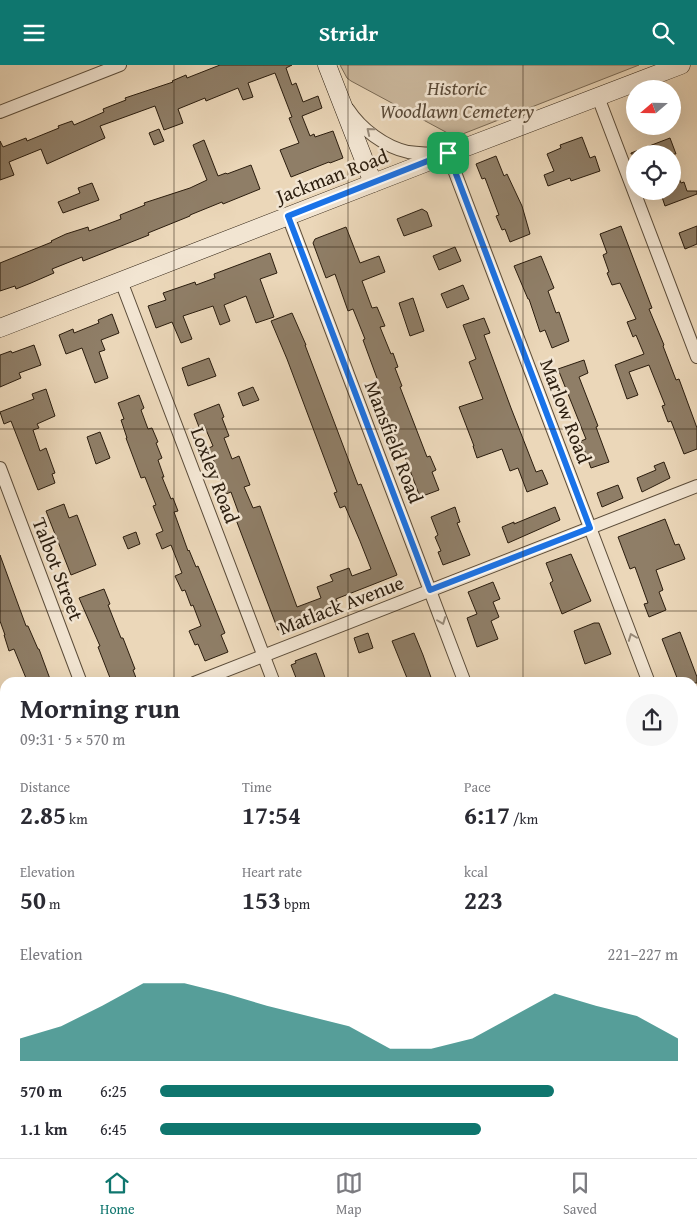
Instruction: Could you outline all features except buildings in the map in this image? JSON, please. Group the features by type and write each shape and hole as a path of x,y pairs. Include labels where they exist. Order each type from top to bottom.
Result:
{"street":[{"path":"0,112 120,65"},
{"path":"327,65 373,183"},
{"name":"Jackman Road","path":"0,328 448,153 681,65"},
{"path":"337,89 352,115 366,129 392,147 425,154 448,153"},
{"path":"598,97 697,357"},
{"name":"Marlow Road","path":"448,153 647,677"},
{"name":"Mansfield Road","path":"288,216 463,677"},
{"name":"Loxley Road","path":"121,281 272,677"},
{"name":"Talbot Street","path":"0,468 79,677"},
{"name":"Matlack Avenue","path":"209,677 697,486"}],"green space":[{"name":"Historic Woodlawn Cemetery","path":"340,65 639,65 455,137 351,81 347,78"}],"route":[{"path":"448,153 590,528 430,590 288,216 448,153"}]}
